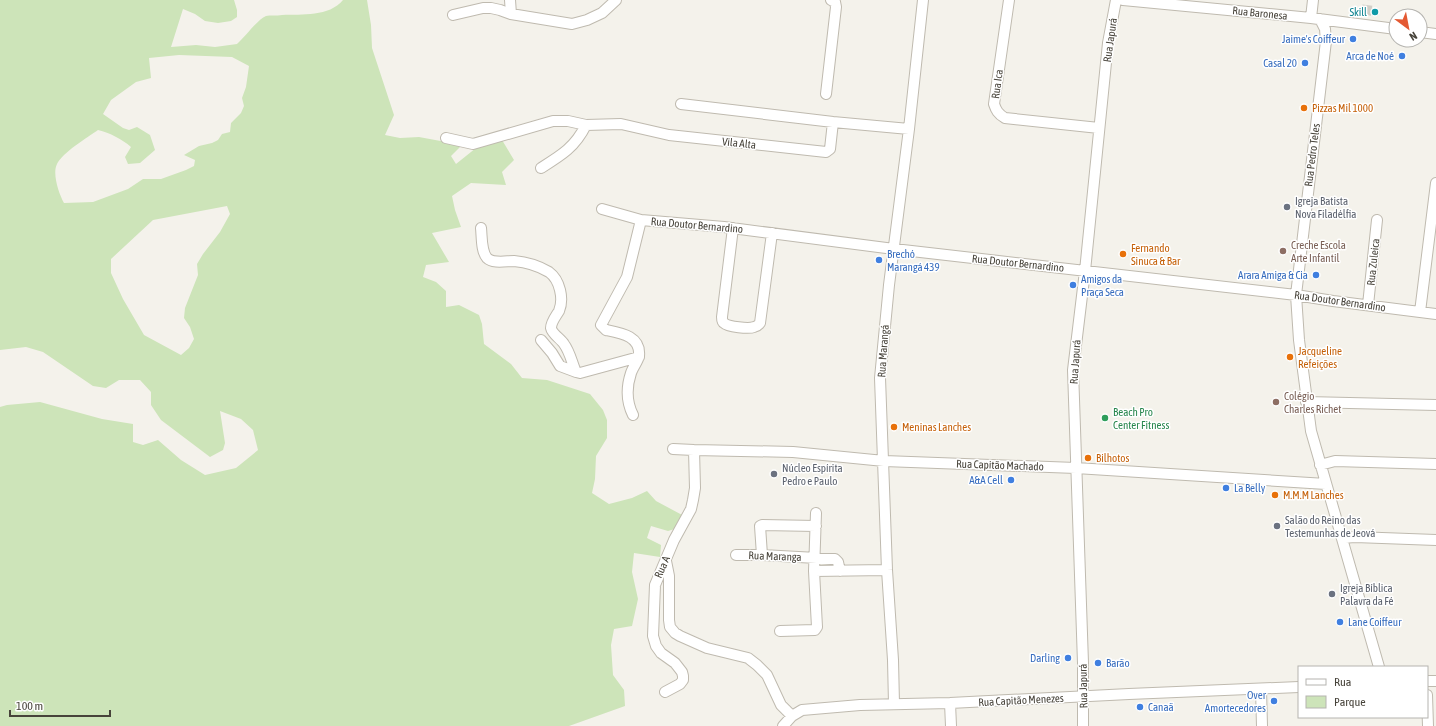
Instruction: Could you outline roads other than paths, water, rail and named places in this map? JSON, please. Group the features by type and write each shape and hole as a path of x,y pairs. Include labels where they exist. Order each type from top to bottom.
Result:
{"street":[{"path":"510,0 511,14"},
{"path":"453,15 483,8 572,24 587,20 602,13 616,0"},
{"path":"826,94 836,7 836,4 831,0"},
{"name":"Rua Marangá","path":"894,704 893,660 887,570 880,378 889,285 909,129 923,0"},
{"name":"Rua Ica","path":"1009,0 994,104 996,110 1005,118 1099,128"},
{"name":"Rua Japurá","path":"1083,726 1083,663 1072,377 1108,43 1116,0"},
{"name":"Rua Baronesa","path":"1123,0 1316,19 1388,28"},
{"path":"1314,0 1316,19"},
{"path":"1364,25 1366,15"},
{"name":"Rua Pedro Teles","path":"1316,19 1324,29 1326,41 1296,295 1299,340 1311,431 1379,666"},
{"path":"1326,41 1332,31 1341,22"},
{"path":"681,104 833,122 909,129"},
{"name":"Vila Alta","path":"446,138 473,144 553,121 568,121 586,125 621,124 669,135 826,152 830,149 833,122"},
{"path":"541,168 569,150 581,135 586,125"},
{"path":"1420,312 1436,183"},
{"name":"Rua Doutor Bernardino","path":"602,209 641,220 733,228 894,249 1296,295 1436,314"},
{"path":"633,415 627,400 627,390 631,371 639,357 638,349 634,339 623,334 606,330 601,325 627,277 641,220"},
{"name":"Rua Zuleica","path":"1368,305 1377,220"},
{"path":"481,228 484,252 490,260 533,265 549,272 556,281 560,290 560,309 551,328 552,332 566,345 576,372"},
{"path":"733,228 722,317 724,323 738,327 753,327 760,323 772,233"},
{"path":"541,340 552,352 560,366 576,372 639,357"},
{"path":"1306,402 1436,405"},
{"name":"Rua Capitão Machado","path":"673,449 793,452 884,461 1076,468 1326,484"},
{"name":"Rua A","path":"665,692 680,684 683,680 683,676 682,672 675,663 661,654 656,646 653,636 655,585 674,540 691,509 694,500 694,450"},
{"path":"1320,466 1335,461 1436,464"},
{"name":"Rua Maranga","path":"780,632 816,630 814,558 816,512"},
{"path":"762,555 760,526 816,526"},
{"path":"1342,538 1355,537 1436,540"},
{"name":"Rua Maranga","path":"736,555 814,558"},
{"path":"814,558 835,559 838,562 840,570"},
{"path":"666,561 670,627 675,634 707,648 748,658 767,675 781,705 792,716 782,726"},
{"name":"Rua Maranga","path":"814,570 887,570"},
{"name":"Rua Capitão Menezes","path":"792,716 802,710 894,704 950,703 1298,687"},
{"path":"1261,689 1262,726"},
{"path":"950,703 951,726"}],"tunnel":[{"path":"1366,15 1368,0"}],"place":[{"name":"Skill","path":"1375,12"},
{"name":"Jaime's Coiffeur","path":"1353,39"},
{"name":"Arca de Noé","path":"1402,56"},
{"name":"Casal 20","path":"1305,63"},
{"name":"Pizzas Mil 1000","path":"1304,108"},
{"name":"Igreja Batista Nova Filadélfia","path":"1287,207"},
{"name":"Creche Escola Arte Infantil","path":"1283,251"},
{"name":"Fernando Sinuca & Bar","path":"1123,254"},
{"name":"Brechó Marangá 439","path":"879,260"},
{"name":"Arara Amiga & Cia","path":"1316,275"},
{"name":"Amigos da Praça Seca","path":"1073,285"},
{"name":"Jacqueline Refeições","path":"1290,357"},
{"name":"Colégio Charles Richet","path":"1276,402"},
{"name":"Beach Pro Center Fitness","path":"1105,418"},
{"name":"Meninas Lanches","path":"894,427"},
{"name":"Bilhotos","path":"1088,458"},
{"name":"Núcleo Espírita Pedro e Paulo","path":"774,474"},
{"name":"A&A Cell","path":"1011,480"},
{"name":"La Belly","path":"1226,488"},
{"name":"M.M.M Lanches","path":"1275,495"},
{"name":"Salão do Reino das Testemunhas de Jeová","path":"1277,526"},
{"name":"Igreja Bíblica Palavra da Fé","path":"1332,594"},
{"name":"Lane Coiffeur","path":"1340,622"},
{"name":"Darling","path":"1068,658"},
{"name":"Barão","path":"1098,663"},
{"name":"Over Amortecedores","path":"1274,701"},
{"name":"Canaã","path":"1140,707"}]}
